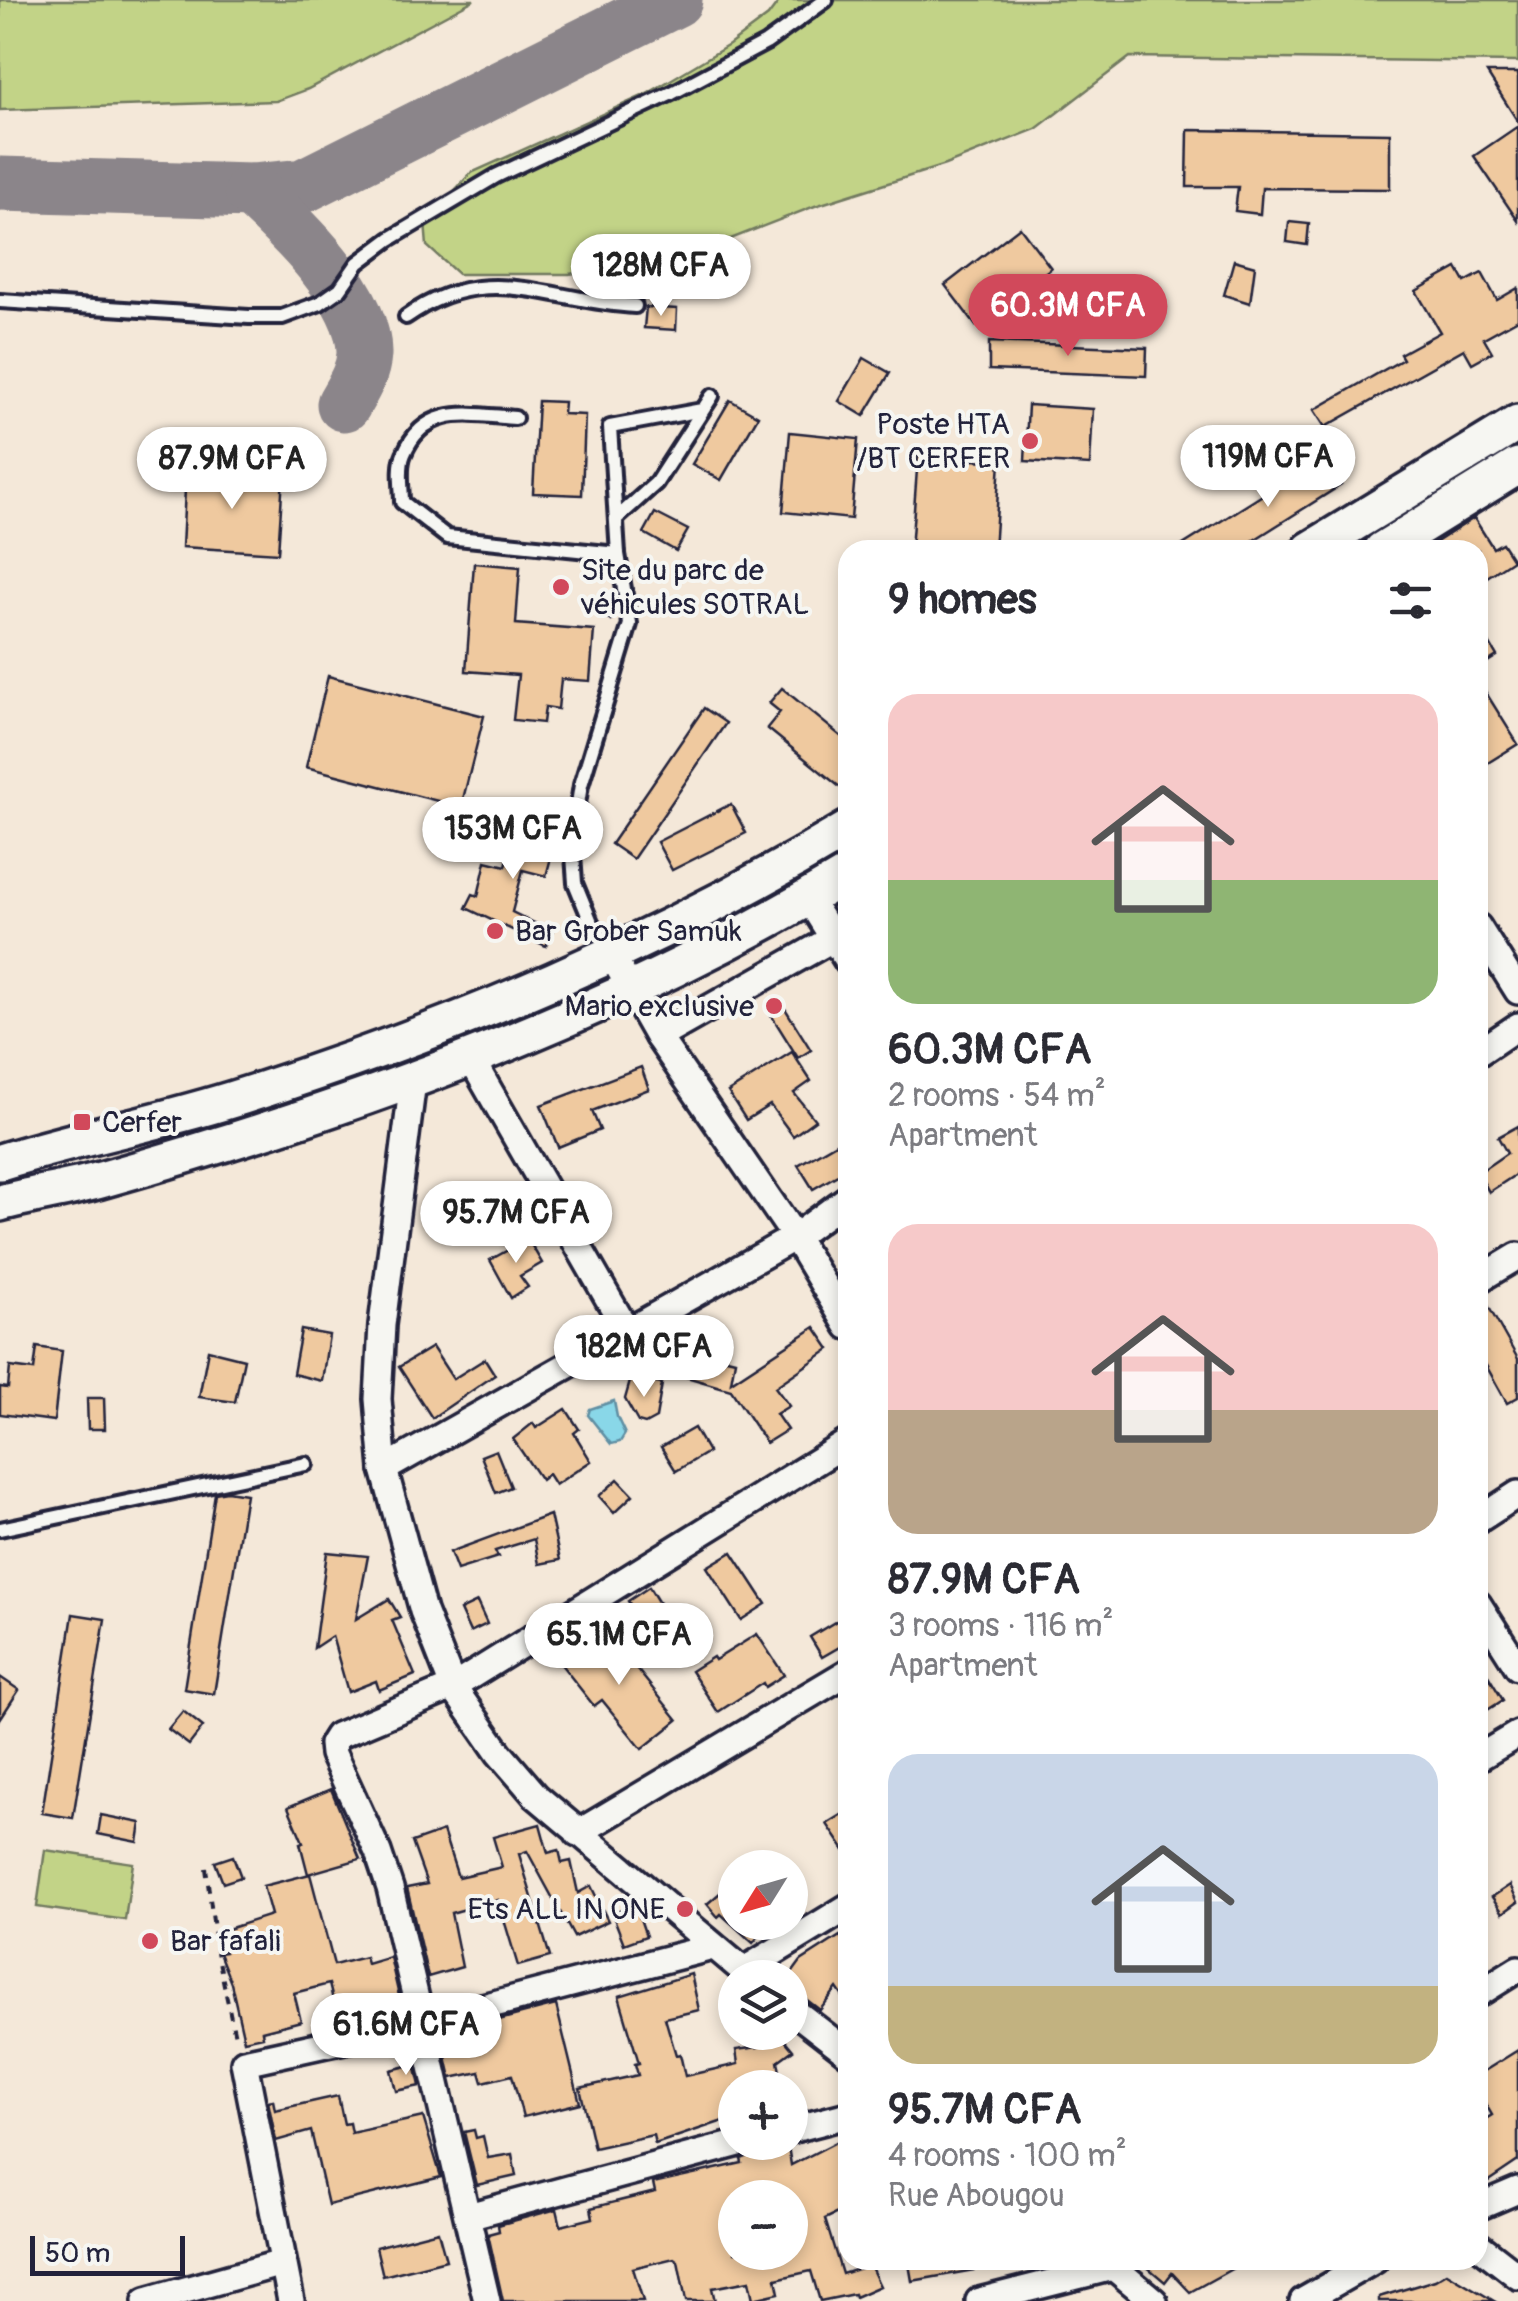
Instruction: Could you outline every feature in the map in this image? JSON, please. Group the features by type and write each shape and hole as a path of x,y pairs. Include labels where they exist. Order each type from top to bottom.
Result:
{"main road":[{"path":"1326,540 1518,423"},
{"path":"1398,540 1518,466"},
{"path":"0,1162 240,1097 451,1022 612,956 743,890 838,835"},
{"path":"0,1203 99,1181 471,1059 630,990 838,880"}],"street":[{"path":"808,898 838,932"},
{"path":"658,1036 838,935"},
{"path":"1488,943 1518,991"},
{"path":"612,956 658,1036 794,1237 838,1310"},
{"path":"1488,1046 1518,1026"},
{"path":"471,1059 628,1333"},
{"path":"413,1081 382,1325 378,1400 384,1470 408,1566 453,1688 523,1782 730,1960"},
{"path":"384,1470 794,1237 838,1205"},
{"path":"1488,1274 1518,1256"},
{"path":"487,2301 384,1870 332,1744 337,1736 453,1688 838,1448"},
{"path":"1488,1514 1518,1494"},
{"path":"1488,1620 1518,1667"},
{"path":"578,1833 838,1678"},
{"path":"1488,1752 1518,1734"},
{"path":"769,1960 838,1914"},
{"path":"291,2301 244,2062 421,2022 713,1947"},
{"path":"1488,1988 1518,1969"},
{"path":"808,2022 838,2045"},
{"path":"808,2125 838,2117"},
{"path":"468,2216 718,2149"},
{"path":"1488,2203 1518,2190"},
{"path":"1488,2253 1518,2276"},
{"path":"146,2301 282,2264"},
{"path":"979,2301 1088,2270"},
{"path":"1116,2270 1154,2301"},
{"path":"1304,2301 1358,2270"}],"lane":[{"path":"0,300 250,317 282,317 303,311 340,289 358,263 390,239 496,176 672,93 750,51 826,0"},
{"path":"406,317 431,300 481,288 544,291 634,306"},
{"path":"616,519 656,482 712,396"},
{"path":"612,956 591,922 575,883 572,841 582,785 630,624 618,554 610,427 702,410"},
{"path":"515,418 449,414 424,424 402,456 402,502 448,537 618,554"},
{"path":"0,1529 306,1464"}],"path":[{"path":"206,1868 217,1952 244,2062"}],"green space":[{"path":"0,0 474,0 308,89 276,101 0,110"},
{"path":"780,0 1518,0 1518,62 1130,57 1036,129 945,165 815,206 682,258 569,274 458,274 427,246 425,222 471,173 647,94 729,45 768,16"},
{"path":"45,1850 133,1863 125,1920 37,1907"}],"water":[{"path":"614,1401 625,1434 620,1442 611,1444 588,1415 590,1409"}],"building":[{"path":"1487,73 1518,73 1518,122"},
{"path":"1518,126 1518,221 1474,156"},
{"path":"1188,130 1390,133 1390,189 1262,188 1260,214 1235,211 1238,187 1187,187"},
{"path":"1289,222 1309,224 1307,245 1287,242"},
{"path":"1020,227 1051,268 976,326 945,285"},
{"path":"1234,260 1255,266 1250,303 1224,295"},
{"path":"1457,268 1465,282 1482,273 1497,300 1518,288 1518,319 1484,338 1492,352 1472,363 1464,349 1325,427 1314,410 1403,359 1400,354 1440,332 1416,291"},
{"path":"646,307 677,309 676,330 644,328"},
{"path":"989,342 1147,348 1146,376 989,370"},
{"path":"864,358 890,373 864,416 839,401"},
{"path":"730,400 758,416 721,480 692,464"},
{"path":"538,401 564,402 563,414 585,415 582,495 533,493"},
{"path":"1028,405 1093,409 1090,465 1025,461"},
{"path":"790,432 858,439 851,519 783,512"},
{"path":"918,456 1000,462 995,540 912,540"},
{"path":"1323,457 1341,485 1254,540 1191,540"},
{"path":"186,470 283,477 278,553 182,547"},
{"path":"655,513 688,530 676,551 644,533"},
{"path":"1474,518 1488,540 1440,540"},
{"path":"1488,540 1493,548 1502,543 1513,560 1488,576"},
{"path":"474,563 520,567 516,624 594,630 590,681 561,679 558,709 545,707 543,723 513,720 518,675 466,671"},
{"path":"603,592 616,599 617,609 611,620 594,611"},
{"path":"1488,641 1497,656 1488,662"},
{"path":"328,676 484,716 461,807 306,767"},
{"path":"782,688 838,734 838,786 767,728 780,712 769,703"},
{"path":"1488,696 1518,744 1488,763"},
{"path":"704,708 726,723 633,859 611,844"},
{"path":"731,804 746,833 672,870 657,842"},
{"path":"520,808 538,813 529,849 552,854 546,876 523,870 512,912 553,932 546,946 466,908 473,894 478,896 486,861 506,866"},
{"path":"781,1002 811,1050 798,1058 768,1010"},
{"path":"792,1052 811,1081 794,1093 815,1120 793,1136 770,1105 746,1120 728,1092"},
{"path":"641,1067 649,1089 592,1111 600,1130 558,1147 541,1105"},
{"path":"1518,1126 1518,1173 1489,1192 1488,1166 1507,1153 1498,1137"},
{"path":"838,1142 838,1175 813,1189 798,1165"},
{"path":"599,1199 608,1213 586,1226 578,1212"},
{"path":"528,1239 542,1263 520,1276 528,1287 511,1298 490,1260"},
{"path":"1488,1306 1518,1359 1518,1397 1507,1403 1488,1369"},
{"path":"681,1324 724,1336 719,1356 735,1360 731,1382 815,1327 830,1349 775,1387 789,1406 776,1414 787,1430 766,1443 731,1390 669,1372"},
{"path":"301,1330 329,1335 322,1381 293,1374"},
{"path":"37,1347 62,1351 54,1421 0,1414 0,1387 8,1388 10,1367 34,1370"},
{"path":"432,1347 453,1379 485,1359 495,1375 432,1418 399,1367"},
{"path":"208,1350 244,1359 235,1402 199,1397"},
{"path":"631,1378 662,1384 656,1418 645,1424 638,1422 625,1399"},
{"path":"87,1398 104,1398 105,1429 88,1429"},
{"path":"566,1409 579,1429 574,1433 591,1461 555,1485 548,1474 541,1480 513,1439 533,1423 536,1428"},
{"path":"694,1428 708,1452 676,1471 661,1447"},
{"path":"496,1450 511,1487 496,1493 481,1456"},
{"path":"618,1479 633,1495 614,1513 599,1496"},
{"path":"215,1493 246,1494 214,1694 184,1689"},
{"path":"550,1515 560,1560 539,1564 534,1539 495,1551 498,1557 457,1570 450,1552"},
{"path":"327,1552 368,1556 356,1619 389,1599 400,1617 392,1620 415,1675 379,1690 376,1681 348,1692 332,1636 314,1648"},
{"path":"732,1552 766,1604 741,1620 707,1567"},
{"path":"649,1587 660,1605 639,1619 628,1601"},
{"path":"477,1602 487,1624 470,1632 460,1610"},
{"path":"73,1614 105,1619 73,1818 42,1813"},
{"path":"838,1620 838,1648 822,1657 810,1637"},
{"path":"603,1627 678,1720 642,1749 602,1700 594,1706 560,1663"},
{"path":"757,1634 784,1675 765,1687 763,1683 718,1712 691,1671"},
{"path":"1488,1675 1503,1700 1488,1710"},
{"path":"0,1677 19,1690 0,1719"},
{"path":"183,1711 203,1727 189,1745 168,1729"},
{"path":"331,1789 360,1859 308,1874 300,1843 303,1842 288,1807"},
{"path":"101,1815 141,1823 138,1842 98,1834"},
{"path":"838,1817 838,1840 827,1824"},
{"path":"540,1824 548,1853 559,1850 562,1863 571,1861 578,1893 591,1886 608,1921 574,1937 527,1851 519,1854 550,1957 518,1966 498,1900 451,1913 462,1967 428,1977 407,1888 427,1884 412,1842 443,1831 458,1877 502,1867 493,1837"},
{"path":"233,1856 241,1877 223,1883 215,1862"},
{"path":"310,1874 334,1965 365,1957 367,1964 390,1957 399,1996 377,2002 378,2006 337,2016 329,1984 294,1993 301,2021 244,2040 231,1983 219,1953 225,1952 218,1932 271,1915 263,1886"},
{"path":"1510,1885 1518,1902 1503,1913 1492,1897"},
{"path":"718,1895 718,1917 707,1904"},
{"path":"635,1904 646,1936 624,1944 612,1913"},
{"path":"838,1937 838,1989 820,2010 808,2001 808,1960 803,1960"},
{"path":"691,1974 699,2010 665,2018 685,2076 738,2064 736,2050 793,2050 778,2061 780,2070 718,2070 718,2123 655,2144 653,2135 594,2148 580,2088 638,2075 635,2064 639,2063 619,1996"},
{"path":"556,2005 580,2103 523,2117 512,2075 483,2082 480,2072 451,2078 441,2035"},
{"path":"1518,2050 1518,2161 1488,2181 1488,2118 1492,2115 1488,2108 1488,2069"},
{"path":"415,2064 420,2086 396,2091 391,2070"},
{"path":"338,2096 344,2124 349,2123 351,2133 423,2117 441,2177 328,2205 311,2131 276,2141 268,2101 273,2100 275,2110"},
{"path":"474,2130 476,2138 483,2136 488,2158 512,2154 516,2176 477,2185 464,2132"},
{"path":"838,2141 838,2213 825,2219 838,2270 842,2274 872,2270 880,2286 855,2297 854,2294 820,2301 811,2271 776,2279 779,2293 753,2299 749,2281 712,2288 715,2301 686,2301 678,2261 674,2258 633,2268 643,2301 503,2301 488,2234 499,2231 498,2225 557,2209 561,2226 593,2218 591,2208 655,2192 653,2183 742,2163 741,2160 790,2160 791,2165 808,2160 808,2156"},
{"path":"438,2231 446,2260 383,2276 376,2247"},
{"path":"910,2270 974,2270 912,2281"},
{"path":"1151,2270 1230,2270 1190,2292 1172,2273 1165,2282"},
{"path":"1447,2273 1494,2301 1379,2301 1379,2297"}],"taxiway":[{"path":"0,184 252,191 303,186 675,0"},
{"path":"252,191 323,265 353,309 364,354 360,374 344,404"}],"place":[{"name":"Poste HTA /BT CERFER","path":"1030,441"},
{"name":"Site du parc de véhicules SOTRAL","path":"561,587"},
{"name":"Bar Grober Samuk","path":"495,931"},
{"name":"Mario exclusive","path":"774,1006"},
{"name":"Cerfer","path":"82,1122"},
{"name":"Ets ALL IN ONE","path":"685,1909"},
{"name":"Bar fafali","path":"150,1941"}]}
